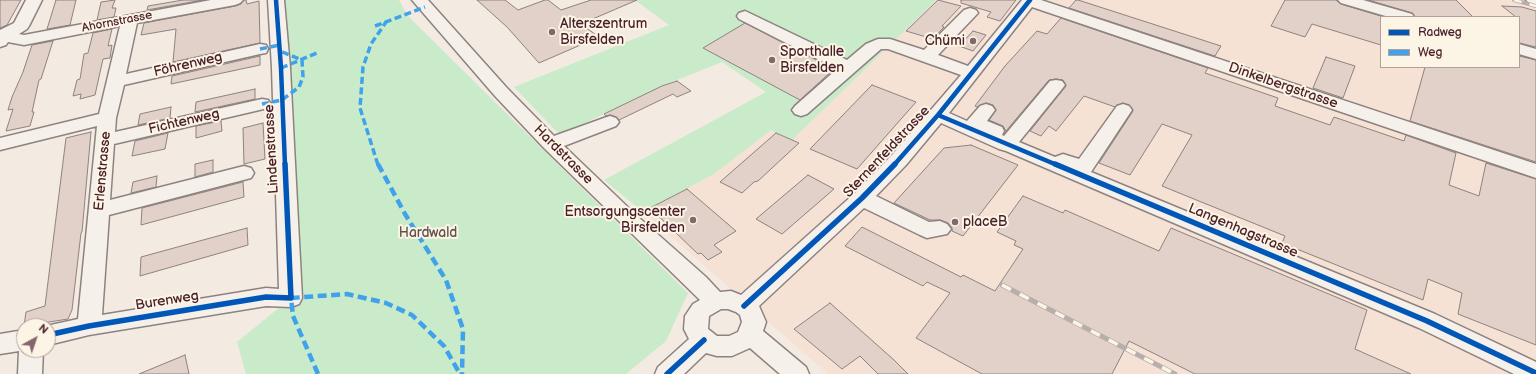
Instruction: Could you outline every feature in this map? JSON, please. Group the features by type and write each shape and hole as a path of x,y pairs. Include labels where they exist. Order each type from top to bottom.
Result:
{"street":[{"path":"1,38 22,26 34,0"},
{"name":"Ahornstrasse","path":"1,38 24,40 235,0"},
{"name":"Lindenstrasse","path":"276,0 281,68 291,298"},
{"name":"Hardstrasse","path":"420,0 501,92 551,144 629,220 698,283 715,302"},
{"path":"1346,0 1402,16"},
{"name":"Sternenfeldstrasse","path":"744,306 862,198 900,160 938,116 1030,1"},
{"name":"Dinkelbergstrasse","path":"1030,1 1536,171"},
{"path":"927,57 970,13"},
{"path":"745,16 848,68"},
{"name":"Erlenstrasse","path":"89,326 107,118 130,20"},
{"path":"801,110 872,47 878,44 890,44 972,73"},
{"name":"Föhrenweg","path":"116,81 260,49"},
{"path":"1520,49 1536,54"},
{"path":"1009,142 1056,85"},
{"name":"Fichtenweg","path":"106,140 262,104"},
{"path":"986,110 975,123 1009,142 1083,168 1123,110"},
{"name":"Langenhagstrasse","path":"938,116 1009,142 1420,318 1536,373"},
{"path":"0,144 107,118"},
{"path":"551,144 610,122"},
{"path":"100,210 244,173"},
{"path":"862,198 927,230 940,228"},
{"name":"Burenweg","path":"56,333 89,326 266,297 291,298"},
{"path":"730,300 744,306 753,316 754,322 750,334 746,339 732,346 717,346 704,340 699,335 696,329 697,316 701,310 715,302 730,300"},
{"path":"750,334 797,374"},
{"path":"667,374 704,340"},
{"path":"0,344 16,341"},
{"path":"30,374 31,358"}],"shaded area":[{"path":"935,0 1536,0 1536,374 828,374 643,212 714,174"}],"green space":[{"name":"Hardwald","path":"276,0 399,0 407,15 688,293 666,341 626,374 246,374 237,342 291,298"},
{"path":"635,0 936,0 792,140 771,130 714,174 643,212 604,180 766,92 722,62 662,86 560,135 514,87 669,25"}],"building":[{"path":"0,0 21,0 7,25 0,28"},
{"path":"56,0 76,0 70,25 47,29"},
{"path":"115,0 112,8 116,8 114,17 97,20 101,2"},
{"path":"183,0 203,0 147,10 148,6"},
{"path":"244,0 246,0 247,4 259,1 260,43 173,62 176,29 141,35 144,23 235,6 241,4"},
{"name":"Alterszentrum Birsfelden","path":"477,0 505,0 518,10 548,0 561,10 591,0 637,0 581,24 599,37 539,63 507,27"},
{"path":"938,0 961,6 942,26 944,27 933,39 906,31"},
{"path":"961,0 1016,0 1000,21 987,17 991,12 961,3"},
{"path":"1076,0 1221,46 1215,56 1069,8"},
{"path":"1285,0 1336,0 1341,4 1381,16 1380,45 1312,24 1305,37 1271,26"},
{"path":"1368,0 1456,0 1472,16 1414,16 1412,13"},
{"path":"1502,6 1522,7 1536,11 1536,47 1520,43 1520,16 1515,16"},
{"path":"1061,18 1208,68 1205,73 1278,98 1275,106 1330,125 1334,117 1404,141 1406,135 1456,153 1449,185 1479,196 1486,163 1536,179 1536,345 1458,314 1462,293 1428,279 1423,300 1282,243 1285,236 1162,186 1192,135 1162,124 1130,175 1099,163 1133,111 1129,105 1123,103 1115,107 1084,96 1056,131 1049,126 1041,136 1030,131 1066,86 1063,80 1056,79 1049,80 1006,131 1003,126 989,120 996,110 993,105 986,103 977,107 975,106 1005,66 1037,31 1047,34"},
{"name":"Sporthalle Birsfelden","path":"745,23 834,69 800,100 703,48"},
{"path":"112,29 108,46 112,45 110,58 103,59 95,95 80,99 81,94 73,96 77,80 80,79 84,54 88,53 93,33"},
{"name":"Chümi","path":"973,31 986,35 973,51 959,46"},
{"path":"53,41 41,79 39,80 32,112 34,112 30,126 6,131 13,109 8,110 32,45"},
{"path":"260,56 260,65 171,84 172,76"},
{"path":"1520,56 1536,60 1536,162 1410,121 1425,68 1520,68"},
{"path":"1326,57 1355,66 1343,98 1313,88"},
{"path":"677,81 691,91 677,97 673,94 619,120 616,117 610,115 606,116 604,114 662,86"},
{"path":"872,85 916,102 857,169 810,149"},
{"path":"255,89 255,99 195,112 196,102"},
{"path":"171,107 170,118 138,125 140,114"},
{"path":"221,121 222,131 196,138 196,126"},
{"path":"263,123 265,159 244,164 243,128"},
{"path":"91,132 82,232 72,310 68,319 56,321 56,318 25,318 26,312 45,306 66,138"},
{"path":"168,133 165,149 132,156 135,141"},
{"path":"776,133 799,143 758,181 754,182 742,193 720,182"},
{"path":"971,145 1018,165 963,236 952,231 952,228 948,223 940,220 930,220 894,203 944,148"},
{"path":"213,160 213,172 195,177 195,164"},
{"path":"808,175 834,189 782,234 756,219"},
{"path":"157,176 156,187 131,193 133,182"},
{"path":"243,182 244,197 141,225 142,208"},
{"name":"Entsorgungscenter Birsfelden","path":"687,189 736,231 714,245 722,252 708,260 701,253 698,254 650,208"},
{"path":"1023,196 1063,213 1065,210 1159,251 1171,228 1367,310 1355,349 1411,374 1195,374 1129,341 1112,374 982,374 916,338 950,293 927,282 923,286 845,246 862,227 961,277 963,275 995,291 1023,249 1014,245 1016,241 997,232"},
{"path":"247,228 248,245 140,276 141,257"},
{"path":"830,303 908,374 878,374 860,356 842,369 794,329"},
{"path":"185,355 189,374 139,374"}],"railway":[{"path":"1514,0 1536,6"},
{"path":"1002,285 1175,374"}],"marked path":[{"path":"375,26 425,7"},
{"path":"386,22 371,44 363,67 360,108 376,161 405,214 446,280 463,329 462,374"},
{"path":"260,49 280,45"},
{"path":"262,104 282,100 299,87 303,77 302,60 280,51"},
{"path":"281,68 317,53"},
{"path":"318,374 293,316 291,298 347,294 386,303 412,315 444,346 460,374"}],"cycle path":[{"path":"56,333 89,326 266,297 291,298 281,68 276,0"},
{"path":"744,306 862,198 899,160 938,115 1030,0"},
{"path":"938,115 1427,321 1536,373"},
{"path":"667,374 704,340"}],"place":[{"name":"Alterszentrum Birsfelden","path":"552,32"},
{"name":"Chümi","path":"973,41"},
{"name":"Sporthalle Birsfelden","path":"772,60"},
{"name":"Entsorgungscenter Birsfelden","path":"693,220"},
{"name":"placeB","path":"955,222"}]}
